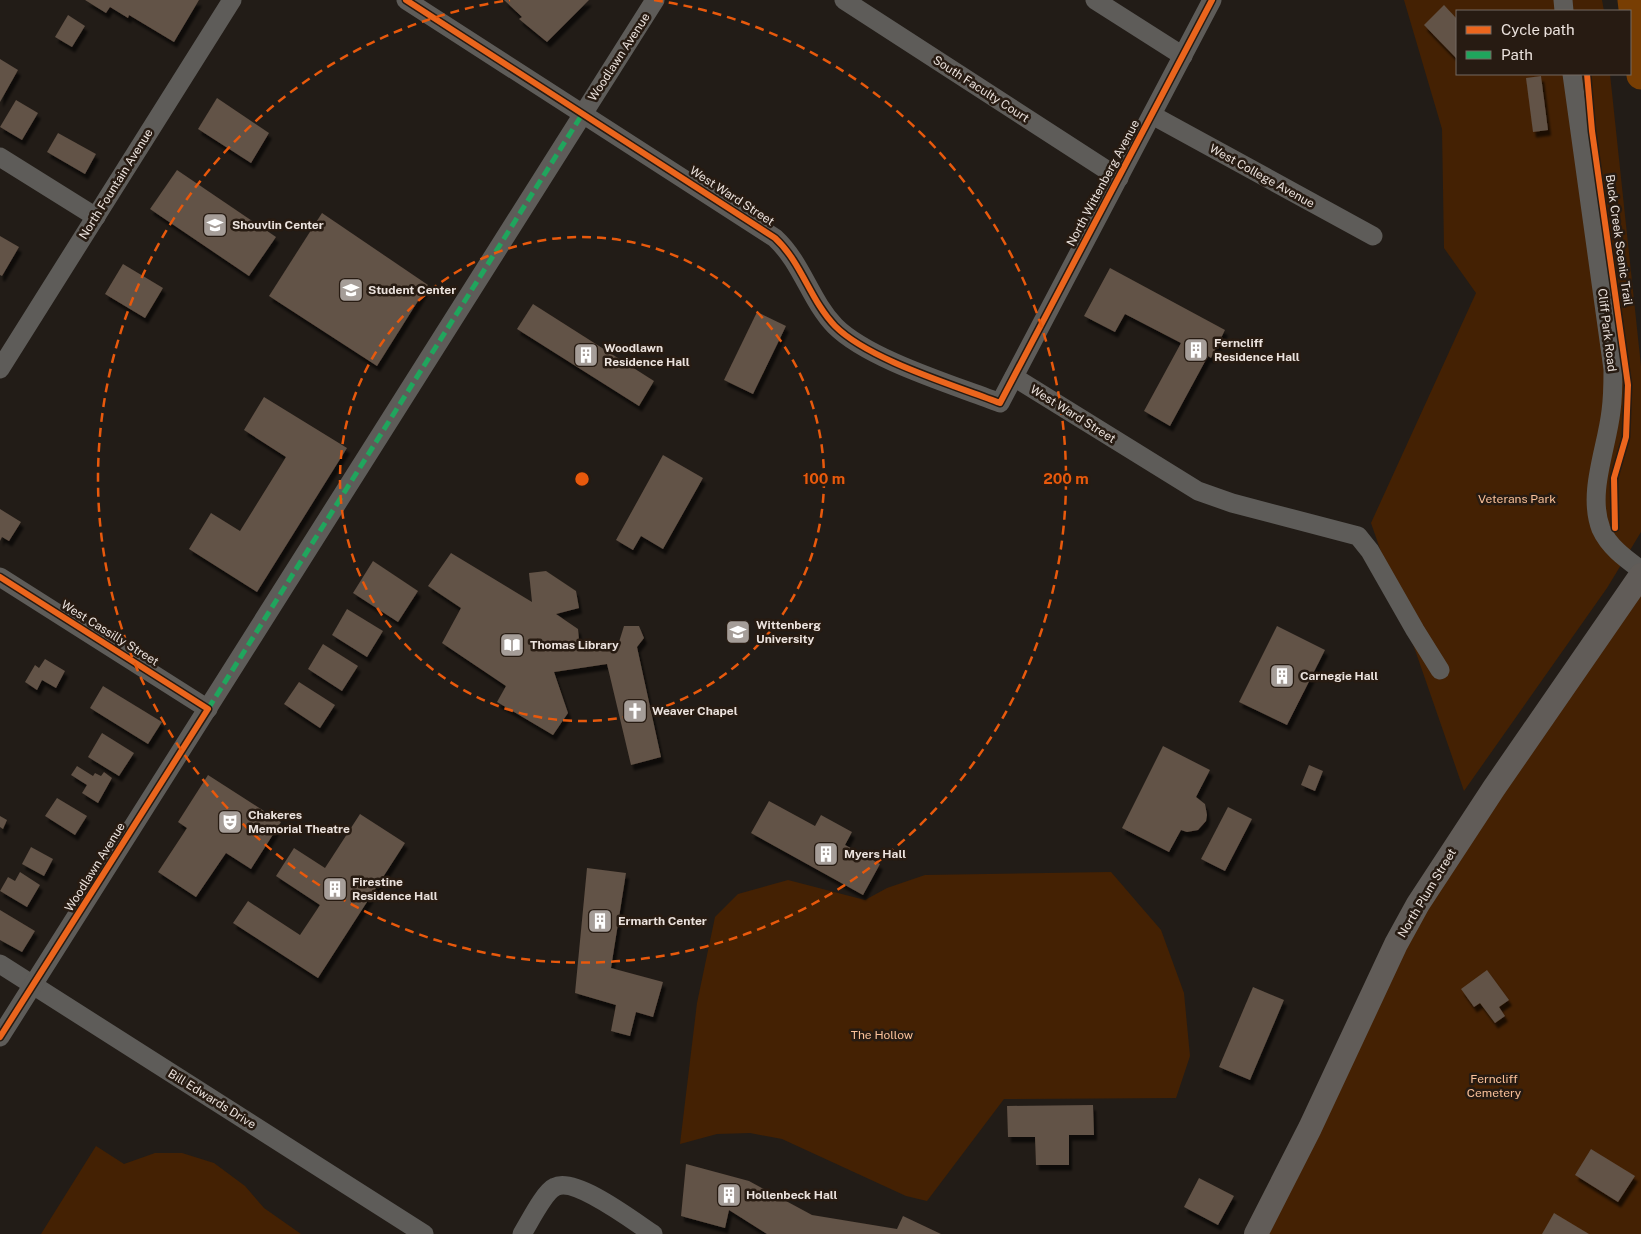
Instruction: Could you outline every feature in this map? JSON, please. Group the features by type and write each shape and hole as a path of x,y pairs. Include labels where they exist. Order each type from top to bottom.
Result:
{"main road":[{"name":"North Plum Street","path":"1256,1234 1310,1128 1396,944 1418,904 1497,783 1641,576"}],"street":[{"name":"North Fountain Avenue","path":"0,369 232,0"},
{"name":"West Ward Street","path":"406,0 776,238 789,251 820,306 835,325 864,347 913,370 1000,403 1014,376 1198,490 1232,503 1358,536 1370,551 1414,630 1440,670"},
{"name":"Woodlawn Avenue","path":"0,1037 655,0"},
{"name":"South Faculty Court","path":"844,0 1119,178"},
{"path":"1095,0 1183,56"},
{"name":"North Wittenberg Avenue","path":"1014,376 1212,0"},
{"name":"Cliff Park Road","path":"1572,75 1613,369 1612,410 1597,488 1598,510 1601,528 1610,544 1641,570"},
{"name":"West College Avenue","path":"1152,115 1373,236"},
{"path":"0,157 96,217"},
{"name":"West Cassilly Street","path":"0,577 208,709"},
{"name":"Bill Edwards Drive","path":"0,964 424,1234"},
{"path":"522,1234 549,1193 555,1187 562,1186 580,1190 600,1199 653,1234"}],"green space":[{"name":"Veterans Park","path":"1404,0 1602,0 1604,10 1456,10 1456,75 1610,75 1641,366 1641,532 1607,588 1464,791 1371,523 1476,293 1444,248 1442,129"},
{"name":"Ferncliff Cemetery","path":"1641,575 1641,1234 1256,1234 1396,944"},
{"name":"The Hollow","path":"1111,872 1161,930 1184,993 1190,1056 1176,1098 1004,1099 927,1201 906,1196 782,1139 750,1133 717,1134 680,1144 697,1003 715,917 738,894 788,880 865,900 887,888 925,875"},
{"path":"96,1146 124,1164 155,1153 182,1153 214,1163 245,1186 264,1208 301,1234 41,1234"}],"building":[{"path":"85,0 199,0 174,42 129,15 128,18 110,7 106,13"},
{"path":"504,0 589,0 547,42 519,19 522,17"},
{"path":"1444,5 1456,18 1456,58 1424,25"},
{"path":"68,15 85,26 72,47 55,37"},
{"path":"0,59 18,70 0,102"},
{"path":"1541,76 1548,130 1533,132 1526,78"},
{"path":"217,98 269,133 251,163 198,129"},
{"path":"16,100 38,113 22,140 0,127"},
{"path":"58,133 96,154 85,174 47,152"},
{"path":"177,170 276,237 249,276 150,209"},
{"path":"322,213 428,285 377,366 269,296"},
{"path":"0,236 19,247 2,276 0,275"},
{"path":"123,264 163,288 145,318 105,294"},
{"name":"Ferncliff Residence Hall","path":"1110,268 1225,330 1211,358 1208,356 1170,426 1144,411 1181,343 1125,314 1115,332 1084,316"},
{"name":"Woodlawn Residence Hall","path":"533,304 654,381 639,406 517,329"},
{"path":"757,312 786,326 753,394 724,380"},
{"path":"264,397 347,448 257,592 189,549 211,513 240,531 286,457 244,430"},
{"path":"663,455 703,478 663,549 641,536 633,550 616,540"},
{"path":"0,509 21,522 9,541 2,537 0,541"},
{"name":"Thomas Library","path":"451,553 532,602 529,573 546,571 576,591 579,608 556,614 578,629 580,651 619,642 624,626 639,626 644,638 637,647 661,757 631,765 607,664 554,672 568,713 553,735 497,702 506,686 442,643 461,608 428,586"},
{"path":"373,561 418,591 398,622 353,593"},
{"path":"347,609 383,631 367,657 332,635"},
{"name":"Carnegie Hall","path":"1277,626 1325,650 1287,725 1239,702"},
{"path":"323,644 358,666 342,691 308,669"},
{"path":"45,659 65,671 56,688 42,680 37,690 25,682 35,665 39,668"},
{"path":"299,682 335,705 320,728 284,704"},
{"path":"103,686 162,722 148,744 90,708"},
{"path":"102,733 134,753 119,776 88,757"},
{"path":"1163,746 1210,770 1196,797 1205,804 1206,821 1198,830 1187,832 1181,830 1169,852 1122,828"},
{"path":"1309,765 1323,771 1315,791 1301,785"},
{"path":"77,766 93,776 95,773 101,776 104,772 112,778 98,803 82,793 87,785 71,775"},
{"name":"Chakeres Memorial Theatre","path":"208,775 281,822 251,869 226,853 196,897 158,872 187,828 178,822"},
{"path":"57,798 87,816 75,835 45,816"},
{"name":"Myers Hall","path":"769,801 815,826 821,815 852,832 845,845 880,864 863,895 751,833"},
{"path":"1228,807 1252,819 1225,871 1201,859"},
{"name":"Firestine Residence Hall","path":"360,814 405,843 318,978 233,923 248,901 300,935 320,905 276,876 294,848 325,868"},
{"path":"0,816 7,820 3,829 0,827"},
{"path":"31,847 53,859 44,876 22,864"},
{"name":"Ermarth Center","path":"587,868 626,873 611,968 663,982 653,1017 636,1012 630,1036 611,1031 616,1005 575,993"},
{"path":"20,872 40,885 27,907 0,891 8,877 15,881"},
{"path":"0,910 35,931 22,952 0,940"},
{"path":"1487,970 1509,1000 1499,1007 1505,1016 1495,1023 1480,1003 1474,1007 1461,989"},
{"path":"1253,987 1284,1000 1250,1080 1219,1067"},
{"path":"1093,1105 1094,1135 1069,1135 1069,1165 1036,1165 1035,1137 1008,1137 1007,1106"},
{"path":"1591,1149 1635,1176 1618,1202 1575,1175"},
{"name":"Hollenbeck Hall","path":"686,1164 749,1181 812,1215 897,1229 903,1216 941,1234 767,1234 729,1210 725,1228 681,1216"},
{"path":"1199,1178 1234,1196 1218,1225 1184,1207"},
{"path":"1554,1213 1589,1234 1542,1234"}],"waterway":[{"path":"1632,0 1641,75"}],"marked path":[{"path":"208,709 583,113"}],"cycle path":[{"path":"406,0 775,238 792,259 826,316 850,338 869,350 913,371 1000,403 1212,0"},
{"name":"Buck Creek Scenic Trail","path":"1587,75 1592,131 1628,385 1626,437 1614,478 1615,528"},
{"path":"0,577 208,709 0,1037"}],"place":[{"name":"Shouvlin Center","path":"215,225"},
{"name":"Student Center","path":"351,290"},
{"name":"Ferncliff Residence Hall","path":"1196,350"},
{"name":"Woodlawn Residence Hall","path":"586,355"},
{"name":"Wittenberg University","path":"738,632"},
{"name":"Thomas Library","path":"512,645"},
{"name":"Carnegie Hall","path":"1282,676"},
{"name":"Weaver Chapel","path":"635,711"},
{"name":"Chakeres Memorial Theatre","path":"230,822"},
{"name":"Myers Hall","path":"826,854"},
{"name":"Firestine Residence Hall","path":"335,889"},
{"name":"Ermarth Center","path":"600,921"},
{"name":"Hollenbeck Hall","path":"729,1195"}]}
